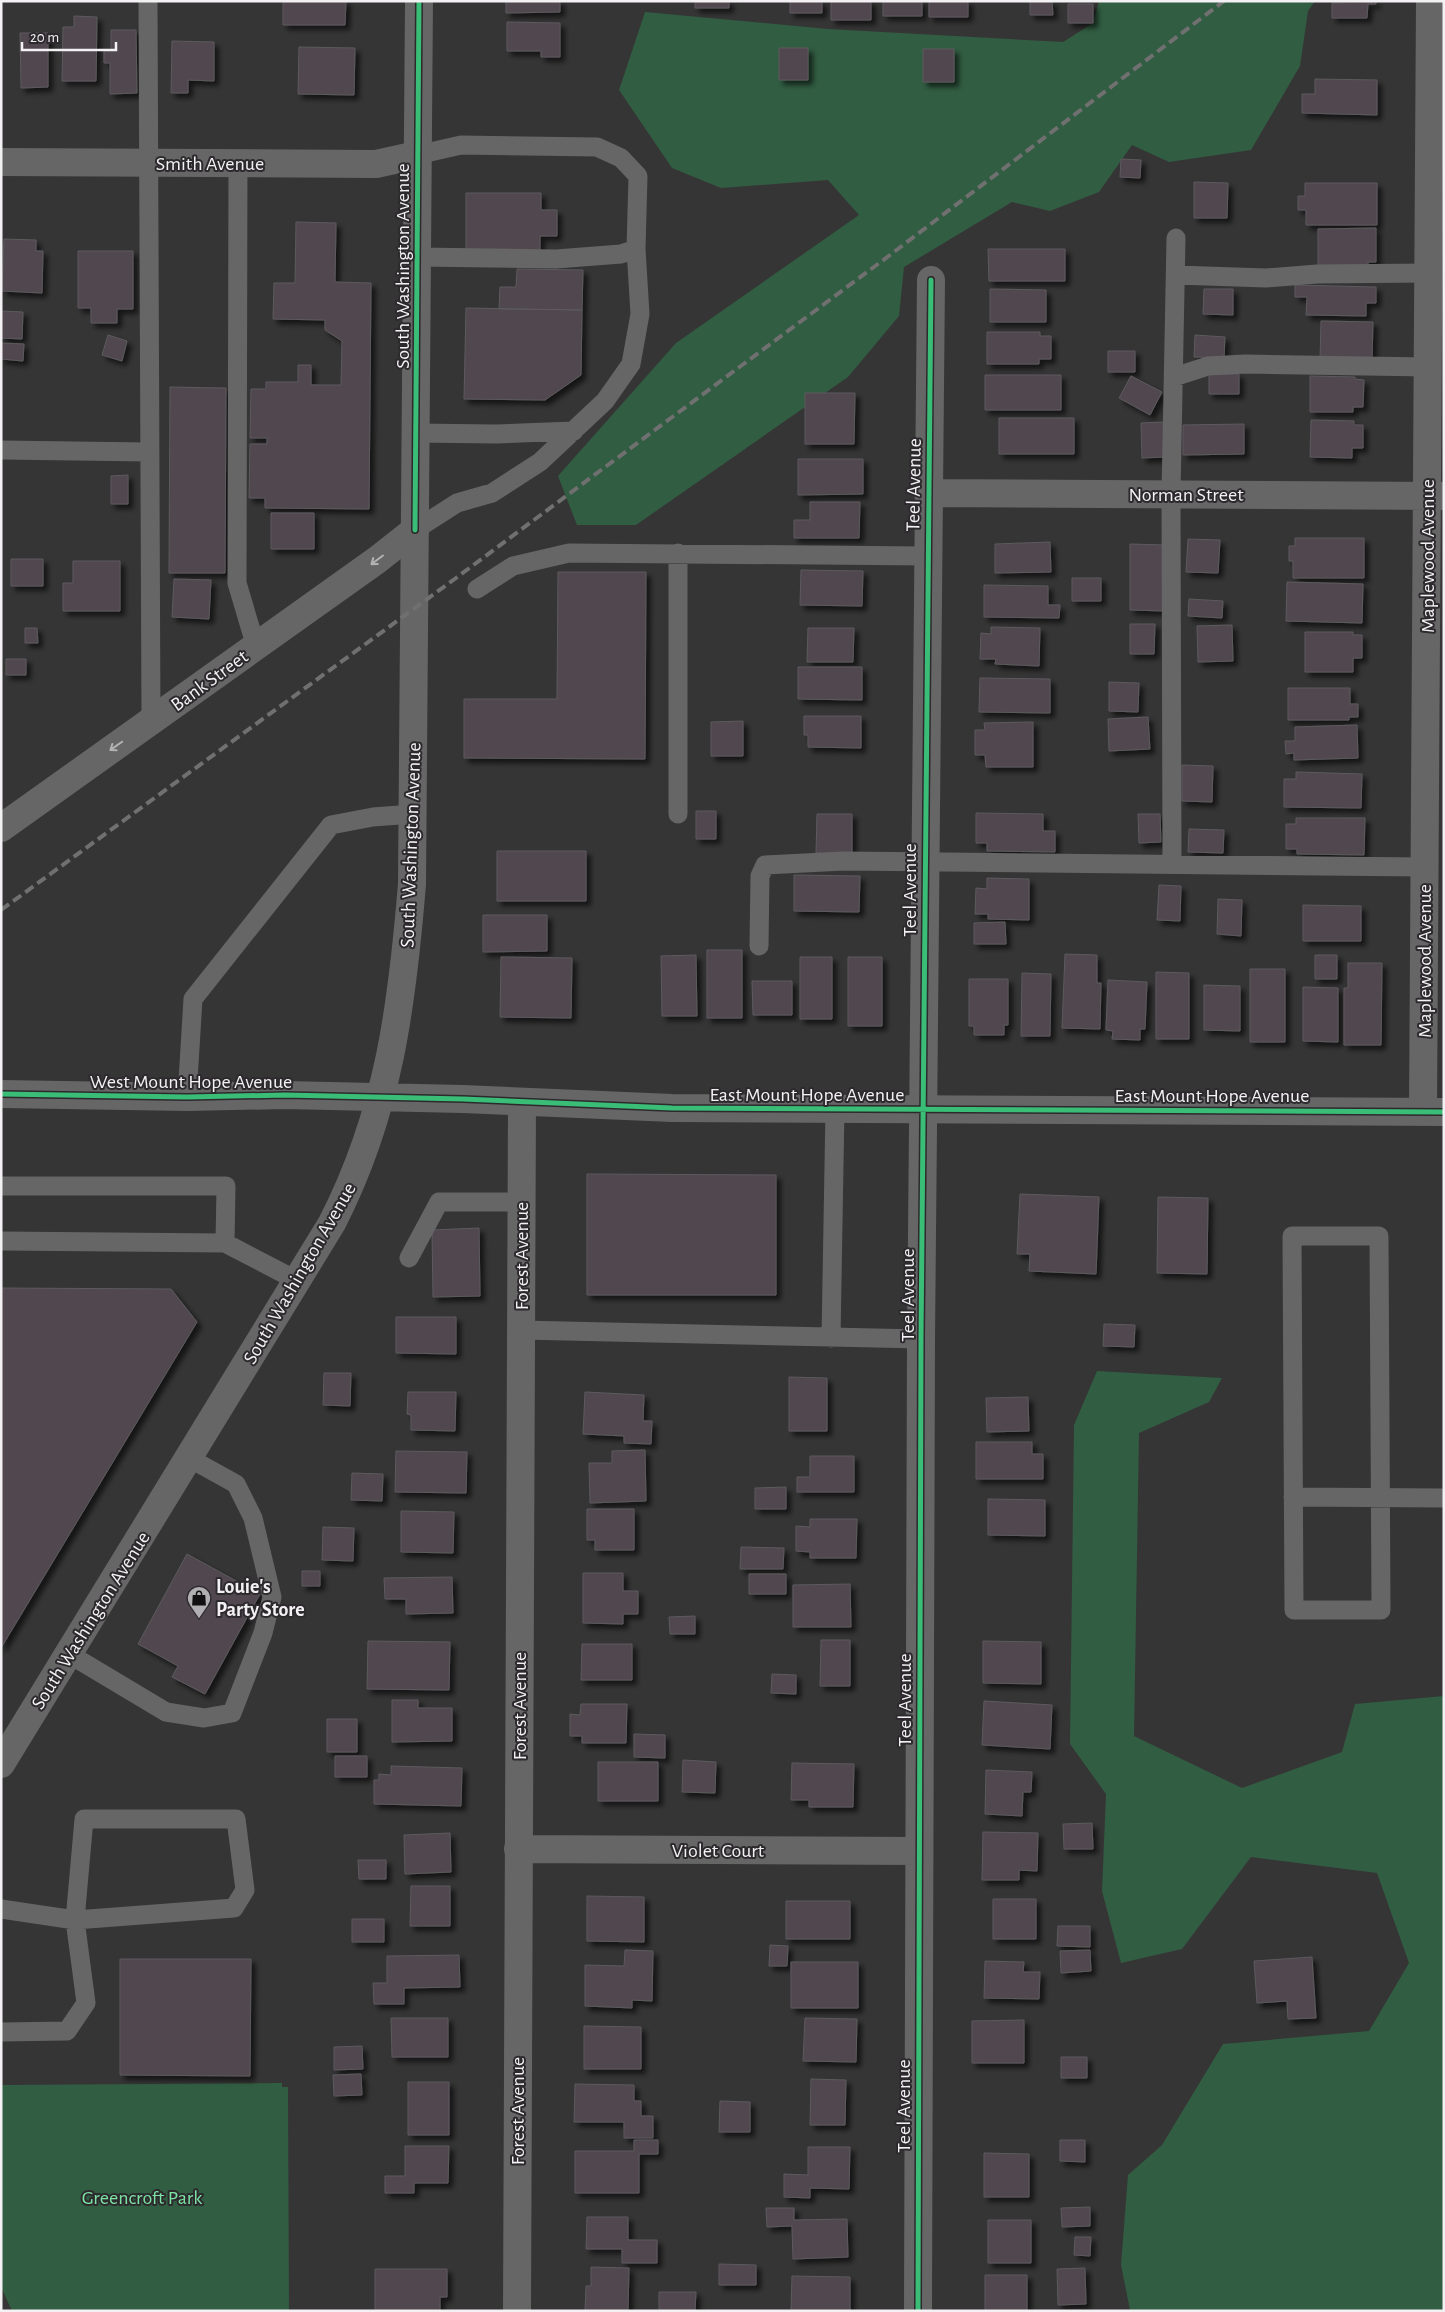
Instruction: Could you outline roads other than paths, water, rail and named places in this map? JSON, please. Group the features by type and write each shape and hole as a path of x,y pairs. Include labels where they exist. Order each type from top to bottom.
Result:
{"street":[{"name":"South Washington Avenue","path":"1,1764 298,1282 332,1223 354,1179 367,1146 394,1044 406,952 412,884 418,1"},
{"name":"Maplewood Avenue","path":"1430,1 1428,367 1435,496 1424,867 1434,1111"},
{"name":"Smith Avenue","path":"1,162 376,164 417,155"},
{"name":"Teel Avenue","path":"918,2311 921,1339 930,280"},
{"name":"Norman Street","path":"928,493 1435,496"},
{"name":"Bank Street","path":"1,828 256,647 415,530"},
{"name":"West Mount Hope Avenue","path":"1,1094 187,1098 285,1095 381,1098"},
{"name":"East Mount Hope Avenue","path":"381,1098 463,1098 672,1108 1434,1111"},
{"name":"Forest Avenue","path":"517,2311 522,1102"},
{"name":"Violet Court","path":"518,1848 918,1851"}],"lane":[{"path":"148,1 150,722"},
{"path":"415,530 457,503 492,493 540,462 606,402 631,364 640,314 636,250 638,176 620,158 597,147 461,145 417,155"},
{"path":"238,162 237,583 256,647"},
{"path":"1172,863 1171,494 1176,238"},
{"path":"417,257 556,259 621,254 636,250"},
{"path":"1176,275 1266,278 1317,274 1429,272"},
{"path":"1174,377 1208,366 1246,364 1428,367"},
{"path":"415,434 496,434 574,431"},
{"path":"1,450 149,452"},
{"path":"477,589 513,566 569,553 927,556"},
{"path":"678,554 678,814"},
{"path":"187,1098 194,1000 331,825 373,817 413,814"},
{"path":"759,946 760,876 765,865 844,861 1424,867"},
{"path":"831,1338 835,1108"},
{"path":"1,1186 226,1186 225,1243"},
{"path":"409,1258 439,1202 521,1202"},
{"path":"1292,1236 1379,1236 1380,1499 1381,1610 1294,1610 1292,1236"},
{"path":"1,1241 225,1243 298,1282"},
{"path":"521,1330 921,1339"},
{"path":"69,1654 166,1712 204,1718 232,1713 263,1633 272,1597 253,1518 236,1484 189,1458"},
{"path":"1293,1497 1444,1498"},
{"path":"1,1909 75,1920 234,1908 245,1890 236,1819 84,1819 75,1920 86,2003 68,2031 1,2032"}],"railway":[{"path":"1,910 456,578 890,255 1224,1"}],"place":[{"name":"Louie's Party Store","path":"199,1619"}],"park label":[{"name":"Greencroft Park","path":"142,2197"}]}
